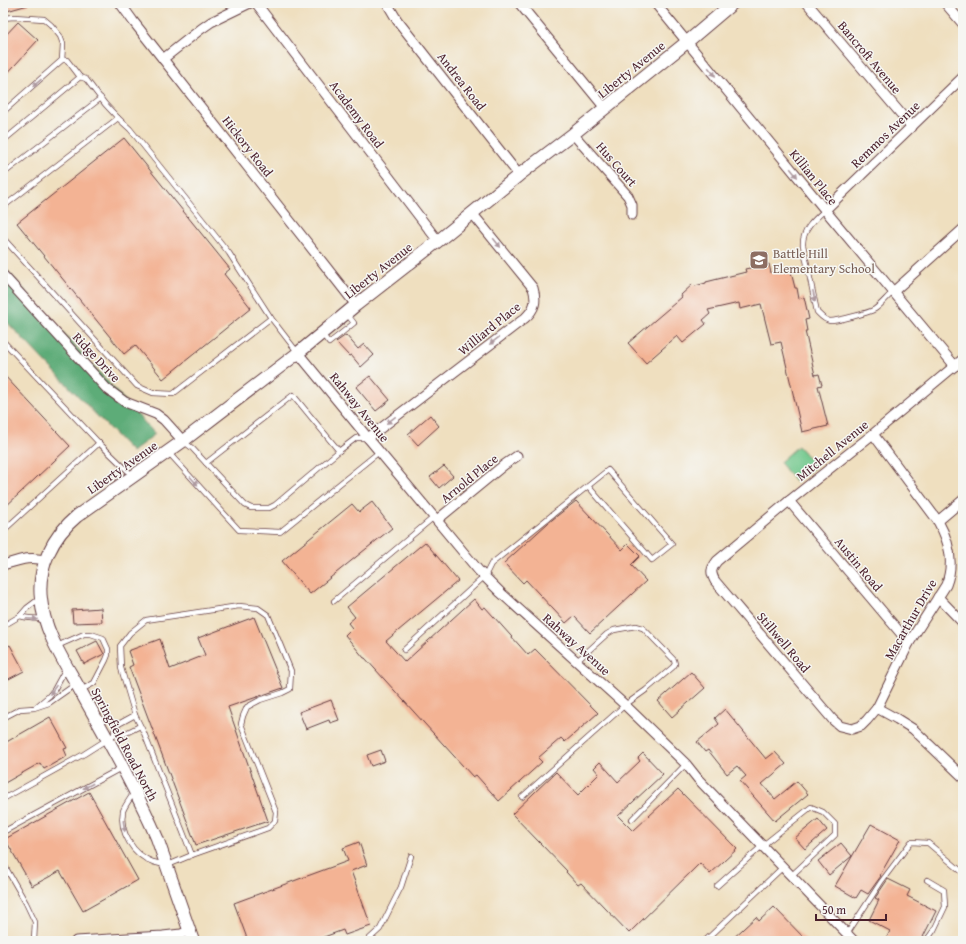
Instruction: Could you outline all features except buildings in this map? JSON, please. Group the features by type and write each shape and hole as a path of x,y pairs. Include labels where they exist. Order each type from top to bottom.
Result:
{"street":[{"name":"Hickory Road","path":"120,3 356,305"},
{"path":"163,58 211,22 250,3"},
{"name":"Academy Road","path":"256,3 438,241"},
{"name":"Andrea Road","path":"387,3 397,20 519,174"},
{"path":"519,3 605,108"},
{"name":"Killian Place","path":"655,3 955,366"},
{"name":"Liberty Avenue","path":"46,561 53,543 70,522 183,441 298,353 519,174 573,134 733,3"},
{"name":"Bancroft Avenue","path":"808,3 912,127"},
{"path":"945,3 963,24"},
{"name":"Remmos Avenue","path":"825,210 963,77"},
{"name":"Hus Court","path":"573,134 628,196 632,205 632,215"},
{"name":"Williard Place","path":"368,438 525,318 534,306 535,295 533,288 472,213"},
{"path":"893,292 963,228"},
{"name":"Ridge Drive","path":"3,275 106,388 125,402 156,414 164,420 183,441"},
{"name":"Rahway Avenue","path":"298,353 379,452 484,576 686,764 698,779 851,938"},
{"name":"Mitchell Avenue","path":"717,561 963,359"},
{"name":"Macarthur Drive","path":"852,729 861,726 877,708 909,643 946,585 950,570 950,555 947,541 938,521 873,434"},
{"name":"Arnold Place","path":"436,518 517,456"},
{"path":"938,521 963,500"},
{"name":"Austin Road","path":"789,501 909,643"},
{"path":"3,565 28,558 36,558 46,561"},
{"name":"Springfield Road North","path":"46,561 40,583 40,598 44,619 56,647 78,687 110,737 152,826 191,936"},
{"name":"Stillwell Road","path":"717,561 712,567 712,575 715,580 833,720 840,726 852,729"},
{"path":"938,597 963,623"},
{"path":"877,708 913,729 963,776"},
{"path":"76,941 181,934 191,936"}],"lane":[{"path":"3,18 14,17 44,20 51,25 60,36 63,44 65,60 80,77 86,79 118,118 130,129 229,253 271,318 298,353"},
{"path":"3,112 65,60"},
{"path":"3,141 80,77"},
{"path":"3,174 101,98"},
{"path":"3,207 118,118"},
{"path":"825,210 814,220 803,239 817,312 821,317 829,321 839,320 870,312 893,292"},
{"path":"3,238 137,386 153,393 173,394 271,318"},
{"path":"3,341 99,443 134,476"},
{"path":"206,463 293,395 339,451"},
{"path":"183,441 192,448 245,505 251,508 269,508 276,505 356,438 368,438"},
{"path":"3,531 99,443"},
{"path":"168,452 239,530 280,532 379,452"},
{"path":"404,650 484,576 491,564 588,486 608,470 672,544 652,560 588,486"},
{"path":"334,601 436,518"},
{"path":"3,626 20,616 27,608 40,598"},
{"path":"135,790 124,810 123,824 126,837 134,849 142,856 153,862 166,865 268,828 275,821 276,812 241,724 247,707 260,700 290,689 291,671 268,615 258,608 239,606 146,620 130,633 120,646 121,668 135,714 192,855"},
{"path":"20,616 26,619 44,619"},
{"path":"522,797 624,705 646,690 675,664 674,660 643,628 636,626 614,630 607,634 576,661"},
{"path":"3,718 20,709 34,708 49,703 78,687 94,683 108,655 108,649 102,638 91,634 84,634 56,647"},
{"path":"34,708 54,690 67,666"},
{"path":"110,737 115,726 135,714"},
{"path":"3,799 44,777 110,737 122,735 140,726"},
{"path":"632,819 686,764"},
{"path":"3,832 123,767"},
{"path":"717,886 762,846 811,807 823,812 835,824 835,835 791,876"},
{"path":"851,938 881,882 911,842 928,843 961,870"},
{"path":"367,941 380,929 401,887 411,856"},
{"path":"3,863 35,922 34,941"},
{"path":"704,941 783,867"},
{"path":"926,941 934,930 945,907 944,890 927,880"}],"green space":[{"path":"3,266 155,434 132,452 3,318"},
{"path":"798,446 816,466 795,482 780,462"}],"place":[{"name":"Battle Hill Elementary School","path":"759,260"}]}
